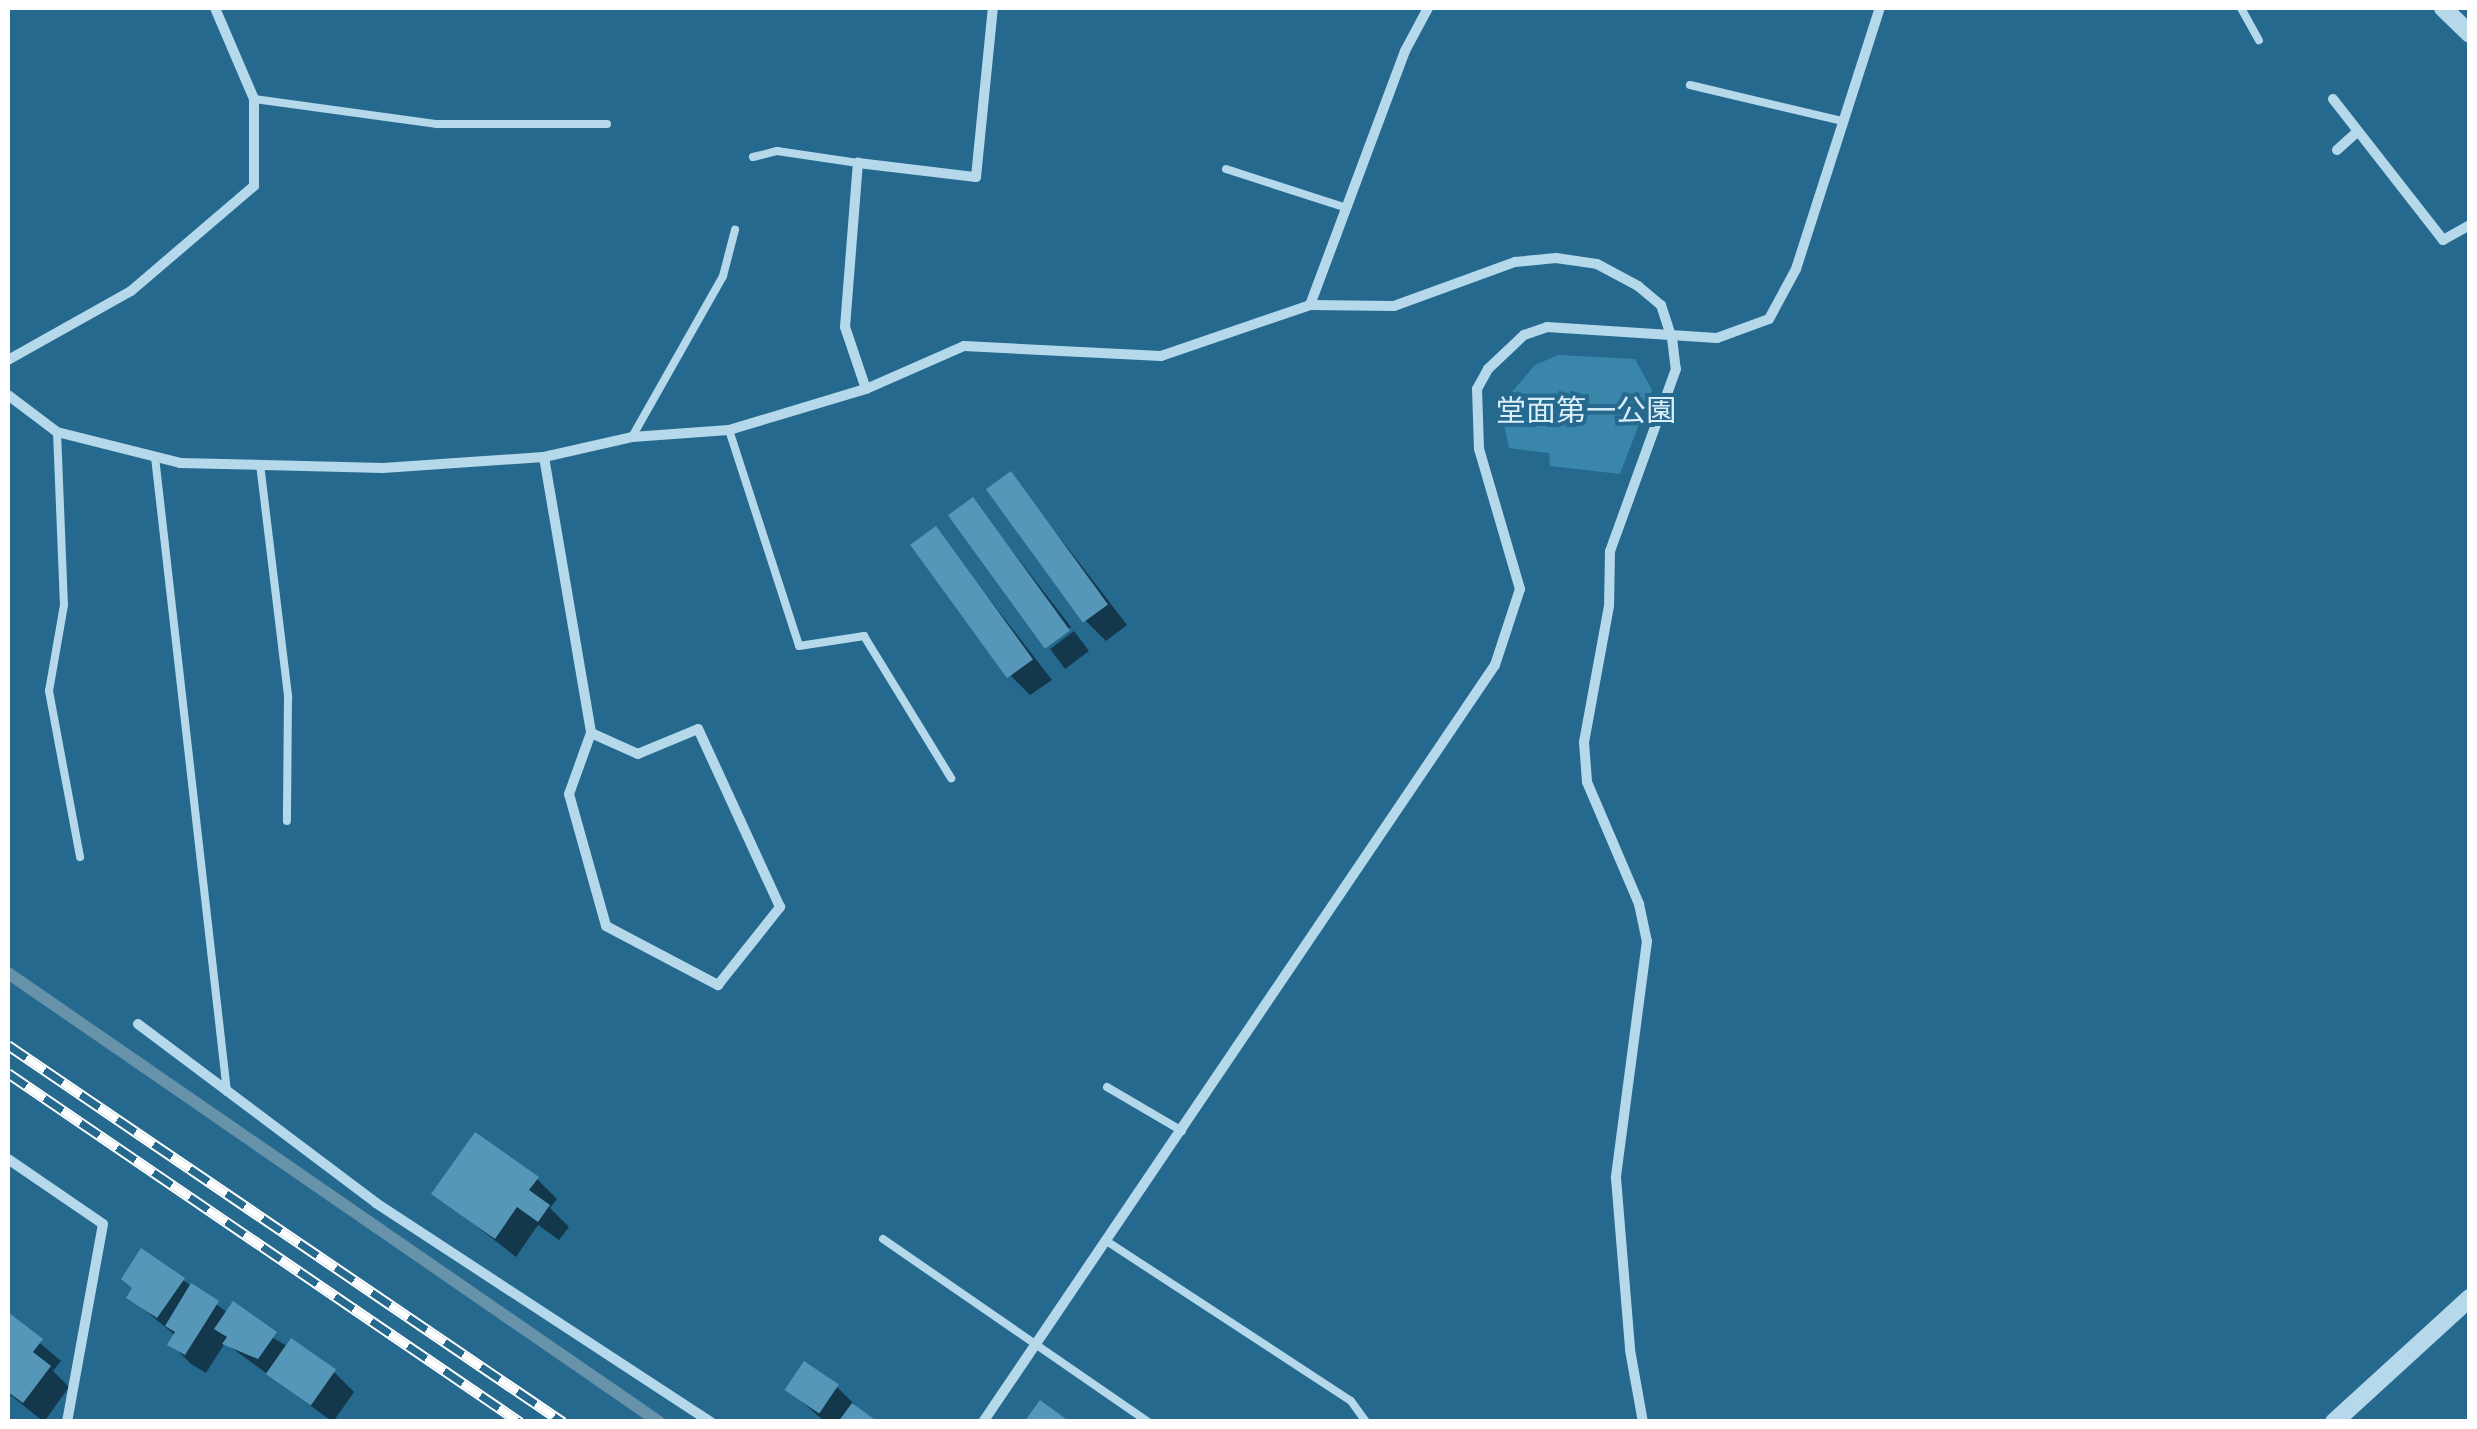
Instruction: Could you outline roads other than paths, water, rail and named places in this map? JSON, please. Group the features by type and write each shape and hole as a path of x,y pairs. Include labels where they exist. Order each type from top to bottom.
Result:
{"street":[{"path":"8,360 131,292 254,186 254,98 215,8"},
{"path":"866,389 845,328 858,163 976,177 993,8"},
{"path":"1310,305 1405,51 1428,8"},
{"path":"983,1422 1496,665 1520,589 1479,448 1478,389 1488,369 1524,335 1547,328 1630,329 1672,338 1716,338 1768,319 1796,268 1880,8"},
{"path":"2443,8 2470,34"},
{"path":"2333,100 2444,240 2470,224"},
{"path":"2338,150 2358,131"},
{"path":"8,396 57,432 155,457 382,468 544,457 632,437 729,430 866,389 964,346 1161,356 1310,305 1394,306 1515,262 1556,258 1597,264 1638,286 1660,306 1672,338 1676,370 1610,551 1608,606 1584,742 1587,782 1638,904 1647,942 1616,1178 1630,1350 1643,1422"},
{"path":"544,457 591,732 569,794 606,926 718,985 780,907 698,729 638,754 591,732"},
{"path":"138,1024 376,1204 711,1422"},
{"path":"8,1160 104,1224 67,1422"},
{"path":"2334,1422 2470,1298"}],"lane":[{"path":"2242,8 2260,40"},
{"path":"1690,86 1842,121"},
{"path":"254,98 437,124 607,124"},
{"path":"753,157 777,151 858,163"},
{"path":"1226,168 1347,208"},
{"path":"632,437 723,276 735,230"},
{"path":"729,430 799,646 864,636 951,778"},
{"path":"57,432 64,605 49,691 80,857"},
{"path":"155,457 227,1092"},
{"path":"260,464 288,697 287,821"},
{"path":"1107,1086 1182,1131"},
{"path":"883,1240 1033,1348 1148,1422"},
{"path":"1106,1240 1351,1401 1366,1422"}],"waterway":[{"path":"8,973 659,1422"}],"railway":[{"path":"8,1045 563,1422"},
{"path":"8,1073 520,1422"}],"park label":[{"name":"堂面第一公園","path":"1586,411"}]}
